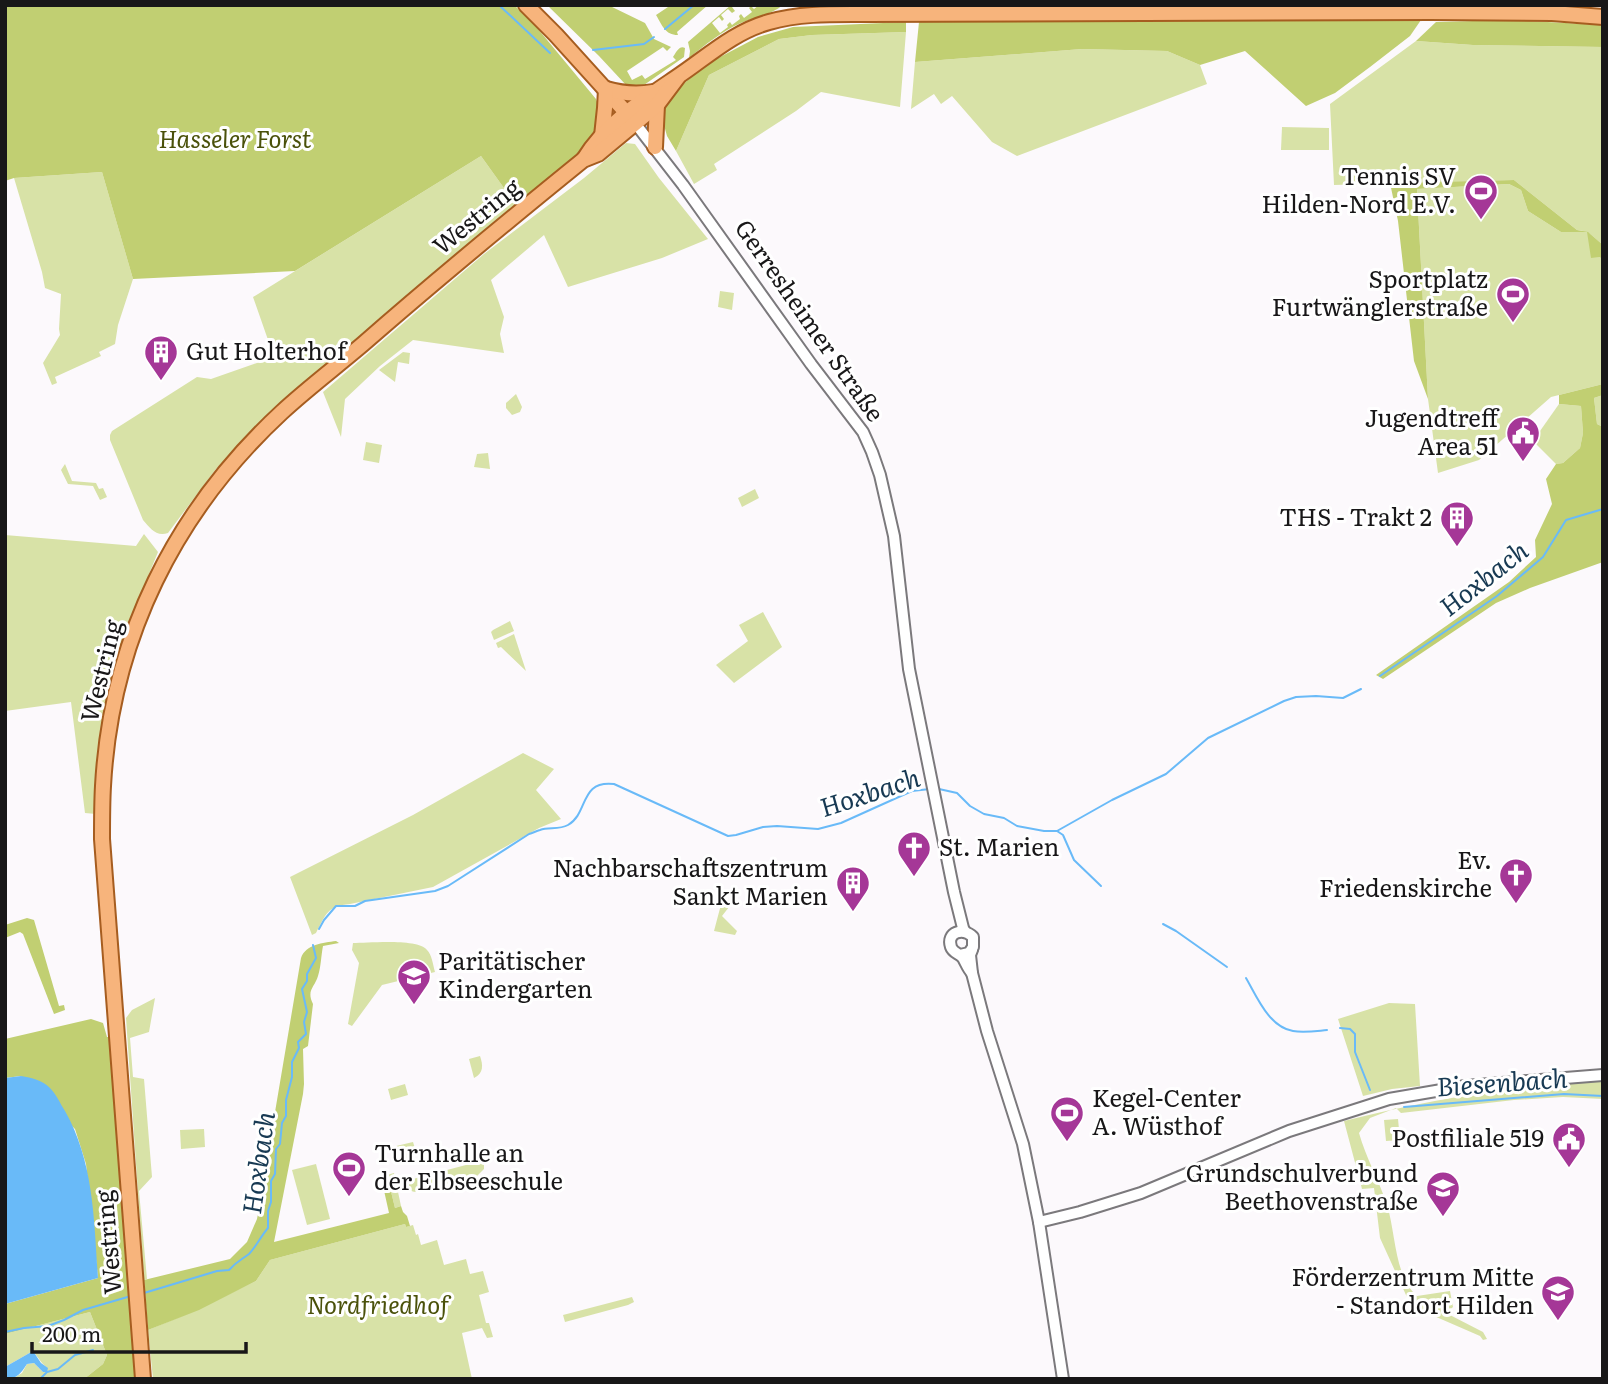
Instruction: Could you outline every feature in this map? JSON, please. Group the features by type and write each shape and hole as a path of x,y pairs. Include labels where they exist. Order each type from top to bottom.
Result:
{"main road":[{"name":"Gerresheimer Straße","path":"526,5 631,118"},
{"path":"631,118 678,77 725,43 747,30 771,21 800,16 1450,12 1552,13 1603,17"},
{"path":"602,136 606,89 656,98"},
{"path":"655,147 656,98"},
{"name":"Westring","path":"143,1379 102,839 103,784 113,709 126,653 143,605 171,549 191,517 233,463 281,413 448,270 583,160 602,136 631,118"},
{"name":"Westring","path":"583,160 598,154 631,118"}],"street":[{"name":"Gerresheimer Straße","path":"631,118 863,432 880,475 894,536 909,669 963,928 960,932"},
{"path":"972,973 950,945 951,939 960,932 971,935 974,940 970,955 972,973 1023,1144 1039,1222 1063,1379"},
{"path":"960,955 966,955 972,950"},
{"path":"1039,1222 1142,1193 1277,1136 1389,1099 1465,1086 1603,1075"}],"green space":[{"name":"Hasseler Forst","path":"5,5 514,5 533,23 596,99 600,126 595,136 575,157 516,205 481,156 295,271 133,279 102,172 14,178 5,181"},
{"path":"547,5 608,5 645,23 654,39 671,47 667,51 663,47 627,71 632,80 642,75 645,79 676,60 673,57 681,48 685,48 684,57 644,85 626,85"},
{"path":"671,5 708,5 677,32 678,35 674,35 662,26 656,15"},
{"path":"731,5 735,11 732,13 728,9 721,15 724,19 722,21 719,17 712,23 720,33 730,22 732,25 740,19 741,14 744,18 752,12 749,8 751,6 754,9 759,5 783,5 727,30 689,58 688,42"},
{"path":"919,5 1343,5 918,7"},
{"path":"1421,20 1410,36 1370,67 1335,93 1306,106 1245,51 1200,65 1167,51 1082,49 915,62 919,22"},
{"path":"1510,20 1603,25 1603,47 1473,45 1416,41 1436,22"},
{"path":"906,22 906,32 812,35 779,39 709,75 676,151 667,136 662,118 664,102 703,66 758,37 793,27"},
{"path":"906,32 900,107 821,92 714,164 717,170 694,184 676,151 709,75 779,39 812,35"},
{"path":"1416,41 1473,45 1603,47 1603,245 1589,233 1599,257 1603,259 1603,384 1551,397 1479,460 1438,473 1428,399 1417,189 1509,184 1521,190 1528,211 1561,232 1583,231 1577,230 1514,180 1334,185 1330,104"},
{"path":"1082,49 1167,51 1200,65 1207,84 1017,156 992,142 952,96 941,104 934,94 911,109 915,62"},
{"path":"1282,127 1329,128 1329,150 1281,150"},
{"path":"626,143 635,144 708,239 662,258 568,287 544,235 491,280 504,317 500,334 504,353 413,340 345,399 341,437 323,392 484,254"},
{"path":"481,156 516,205 315,374 267,418 216,469 168,533 160,534 151,529 143,520 110,440 112,431 197,377 211,379 274,357 253,297"},
{"path":"102,172 133,279 118,325 115,344 99,352 101,356 55,377 57,383 52,385 43,363 60,335 61,294 45,288 14,178"},
{"path":"1514,180 1577,230 1588,232 1603,245 1603,259 1591,258 1587,232 1561,232 1528,211 1521,190 1509,184 1417,189 1428,399 1414,361 1398,221 1390,183"},
{"path":"720,291 734,293 732,310 718,307"},
{"path":"403,352 410,353 409,364 398,362 395,382 379,370"},
{"path":"1603,384 1603,395 1594,398 1597,424 1603,427 1603,562 1496,603 1383,679 1376,675 1509,582 1536,557 1535,540 1552,504 1546,479 1556,464 1563,463 1580,448 1583,433 1581,406 1559,404 1559,395"},
{"path":"516,394 522,407 520,412 512,415 506,408 506,403"},
{"path":"1603,395 1603,427 1597,424 1594,398"},
{"path":"1559,404 1581,406 1583,433 1580,448 1563,463 1556,464 1533,441"},
{"path":"366,442 382,445 379,463 363,460"},
{"path":"488,453 490,469 474,467 477,454"},
{"path":"65,464 72,481 96,483 99,489 103,488 107,497 100,500 93,486 68,484 61,470"},
{"path":"755,489 759,498 742,507 738,498"},
{"path":"144,534 158,552 131,618 110,696 96,814 85,813 71,702 5,711 5,535 136,546"},
{"path":"763,612 782,647 734,683 716,665 748,641 739,625"},
{"path":"510,621 514,631 494,640 491,632"},
{"path":"514,634 526,671 501,647 498,648 496,643"},
{"path":"523,753 554,769 536,790 561,819 539,828 433,887 336,907 328,912 316,933 312,935 290,877 413,815"},
{"path":"723,897 733,902 722,916 737,931 735,935 714,931"},
{"path":"27,918 34,920 59,1006 64,1005 65,1010 54,1014 23,934 20,932 5,938 5,925"},
{"path":"336,941 339,943 323,946 319,973 311,992 313,1004 308,1046 303,1049 303,1094 274,1242 389,1213 381,1177 387,1175 395,1208 401,1206 410,1226 406,1227 405,1224 270,1260 256,1281 199,1310 148,1330 144,1280 230,1259 247,1242 259,1208 262,1207 261,1195 301,958 311,947"},
{"path":"353,943 404,943 422,946 430,955 435,972 382,985 352,1026 348,1024 359,963 352,950"},
{"path":"155,998 149,1032 130,1038 133,1077 144,1079 152,1177 139,1191 147,1279 144,1280 126,1018 132,1010"},
{"path":"1389,1003 1415,1004 1420,1086 1363,1096 1338,1019"},
{"path":"91,1019 103,1023 107,1037 110,1037 139,1374 134,1379 84,1379 103,1364 107,1355 90,1312 5,1334 5,1304 98,1278 86,1164 75,1129 21,1076 5,1078 5,1039"},
{"path":"480,1056 482,1068 480,1074 474,1078 469,1059"},
{"path":"1603,1081 1603,1099 1563,1097 1514,1100 1401,1113 1397,1109 1505,1090"},
{"path":"405,1084 408,1095 391,1100 388,1089"},
{"path":"1391,1110 1370,1118 1359,1133 1387,1205 1404,1277 1417,1296 1450,1291 1453,1307 1446,1313 1483,1332 1487,1339 1483,1340 1480,1336 1411,1306 1380,1238 1374,1188 1362,1189 1344,1121"},
{"path":"1398,1119 1400,1140 1386,1141 1384,1120"},
{"path":"204,1129 205,1147 181,1149 180,1130"},
{"path":"413,1142 417,1155 396,1161 392,1147"},
{"path":"481,1161 484,1169 477,1176 416,1192 409,1188 408,1183 413,1179"},
{"path":"316,1164 330,1219 307,1225 292,1170"},
{"path":"394,1173 401,1206 395,1208 387,1175"},
{"name":"Nordfriedhof","path":"405,1224 406,1227 413,1225 421,1245 437,1240 444,1265 466,1259 470,1274 483,1271 489,1292 479,1295 486,1323 489,1323 493,1337 487,1338 482,1328 462,1333 472,1379 153,1379 148,1330 256,1281 270,1260"},
{"path":"632,1297 634,1302 628,1305 565,1322 563,1315"},
{"path":"90,1312 107,1355 103,1364 84,1379 12,1379 22,1373 27,1364 34,1363 43,1372 47,1368 33,1351 5,1367 5,1334"}],"water":[{"path":"21,1076 40,1081 50,1088 75,1130 91,1192 98,1278 5,1304 5,1078"},
{"path":"33,1351 48,1368 47,1372 43,1372 34,1363 27,1364 18,1375 5,1379 5,1367"}],"waterway":[{"path":"499,5 550,53"},
{"path":"665,29 694,5"},
{"path":"593,50 644,44 654,37"},
{"name":"Hoxbach","path":"1380,676 1497,596 1543,557 1566,520 1603,509"},
{"name":"Hoxbach","path":"939,789 957,793 970,806 984,814 1004,818 1017,826 1057,831 1166,774 1208,738 1284,701 1296,697 1343,698 1361,689"},
{"name":"Hoxbach","path":"319,929 336,906 355,906 365,901 435,891 448,886 529,834 568,825 575,820 590,792 603,784 614,784 728,836 763,827 818,829 841,823 912,791 930,789"},
{"name":"Biesenbach","path":"1057,831 1063,835 1074,860 1101,886"},
{"name":"Biesenbach","path":"1163,924 1227,967"},
{"name":"Hoxbach","path":"144,1293 217,1271 229,1270 249,1254 268,1228 271,1181 275,1174 276,1149 280,1144 282,1123 286,1116 292,1062 299,1048 298,1042 306,1034 304,1022 307,1012 302,989 316,958 313,945"},
{"name":"Biesenbach","path":"1246,978 1265,1010 1277,1024 1297,1032 1327,1030"},
{"name":"Biesenbach","path":"1340,1028 1350,1029 1355,1034 1355,1052 1370,1090"},
{"name":"Biesenbach","path":"1404,1107 1564,1094 1603,1096"},
{"name":"Hoxbach","path":"5,1332 48,1326 83,1310 131,1296"},
{"path":"40,1379 75,1355 93,1350"}],"place":[{"name":"Tennis SV Hilden-Nord E.V.","path":"1481,221"},
{"name":"Sportplatz Furtwänglerstraße","path":"1513,324"},
{"name":"Gut Holterhof","path":"161,382"},
{"name":"Jugendtreff Area 51","path":"1523,463"},
{"name":"THS - Trakt 2","path":"1457,548"},
{"name":"St. Marien","path":"914,878"},
{"name":"Ev. Friedenskirche","path":"1516,905"},
{"name":"Nachbarschaftszentrum Sankt Marien","path":"853,913"},
{"name":"Paritätischer Kindergarten","path":"414,1006"},
{"name":"Kegel-Center A. Wüsthof","path":"1067,1143"},
{"name":"Postfiliale 519","path":"1569,1169"},
{"name":"Turnhalle an der Elbseeschule","path":"349,1198"},
{"name":"Grundschulverbund Beethovenstraße","path":"1443,1218"},
{"name":"Förderzentrum Mitte - Standort Hilden","path":"1558,1322"}]}
